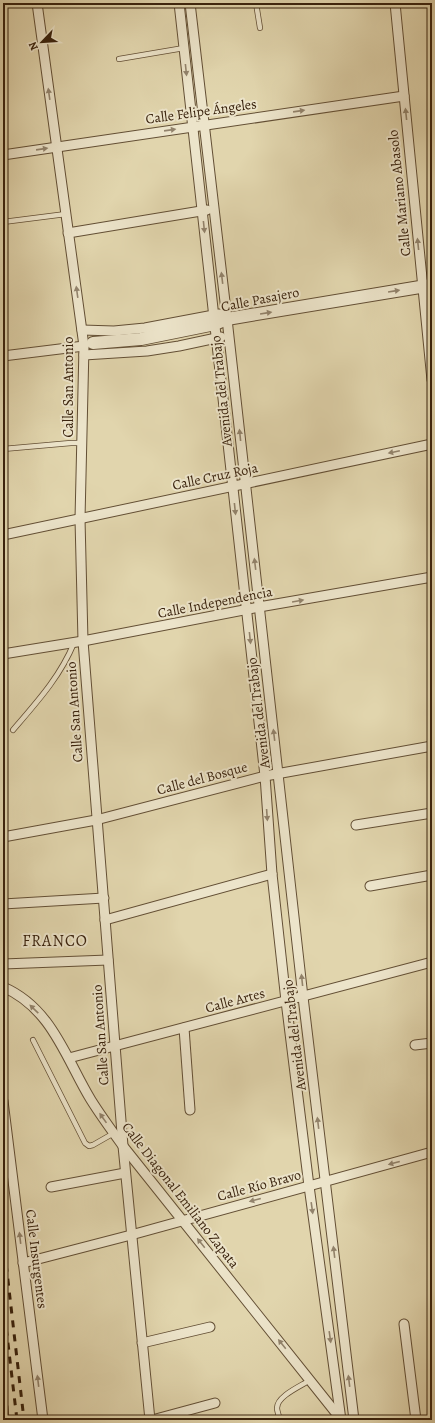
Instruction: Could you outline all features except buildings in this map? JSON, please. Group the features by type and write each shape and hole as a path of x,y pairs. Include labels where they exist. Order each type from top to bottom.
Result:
{"street":[{"name":"Calle San Antonio","path":"37,3 82,330 87,348 82,443 79,642 104,898 114,1046 125,1173 151,1420"},
{"name":"Avenida del Trabajo","path":"179,3 265,776 272,874 286,1001 309,1186 341,1420"},
{"name":"Avenida del Trabajo","path":"190,3 325,1181 354,1420"},
{"name":"Calle Mariano Abasolo","path":"395,3 404,96 427,286 432,380"},
{"name":"Calle Felipe Ángeles","path":"3,155 404,96"},
{"path":"68,233 214,209"},
{"name":"Calle Pasajero","path":"3,356 87,348 141,339 227,316 427,286"},
{"path":"82,330 114,331 214,319"},
{"path":"87,348 147,351 179,346 229,335"},
{"name":"Calle Cruz Roja","path":"3,536 432,444"},
{"name":"Calle Independencia","path":"3,654 79,642 260,607 432,577"},
{"name":"Calle del Bosque","path":"3,836 96,820 265,776 432,746"},
{"path":"356,825 432,813"},
{"path":"105,920 272,874"},
{"path":"370,886 432,876"},
{"path":"3,904 104,898"},
{"path":"3,964 108,960"},
{"name":"Calle Artes","path":"69,1058 432,962"},
{"name":"Calle Diagonal Emiliano Zapata","path":"3,987 23,998 37,1010 49,1024 91,1100 123,1146 341,1420"},
{"path":"184,1028 190,1110"},
{"path":"415,1045 432,1042"},
{"name":"Calle Insurgentes","path":"3,1101 42,1420"},
{"name":"Calle Río Bravo","path":"23,1263 131,1235 432,1152"},
{"path":"51,1187 125,1173"},
{"path":"404,1324 416,1420"},
{"path":"142,1343 210,1327"},
{"path":"151,1420 215,1402"},
{"path":"3,1407 4,1420"}],"lane":[{"path":"256,3 260,28"},
{"path":"119,59 184,48"},
{"path":"3,222 66,214"},
{"path":"3,449 71,442 82,443"},
{"path":"12,730 47,691 69,655 79,642"},
{"path":"33,1040 85,1143 89,1146 93,1145 114,1133"},
{"path":"280,1420 277,1407 279,1400 310,1380"}],"railway":[{"path":"3,1237 24,1420"},
{"path":"3,1301 17,1420"}],"district":[{"name":"FRANCO","path":"55,940"}]}
